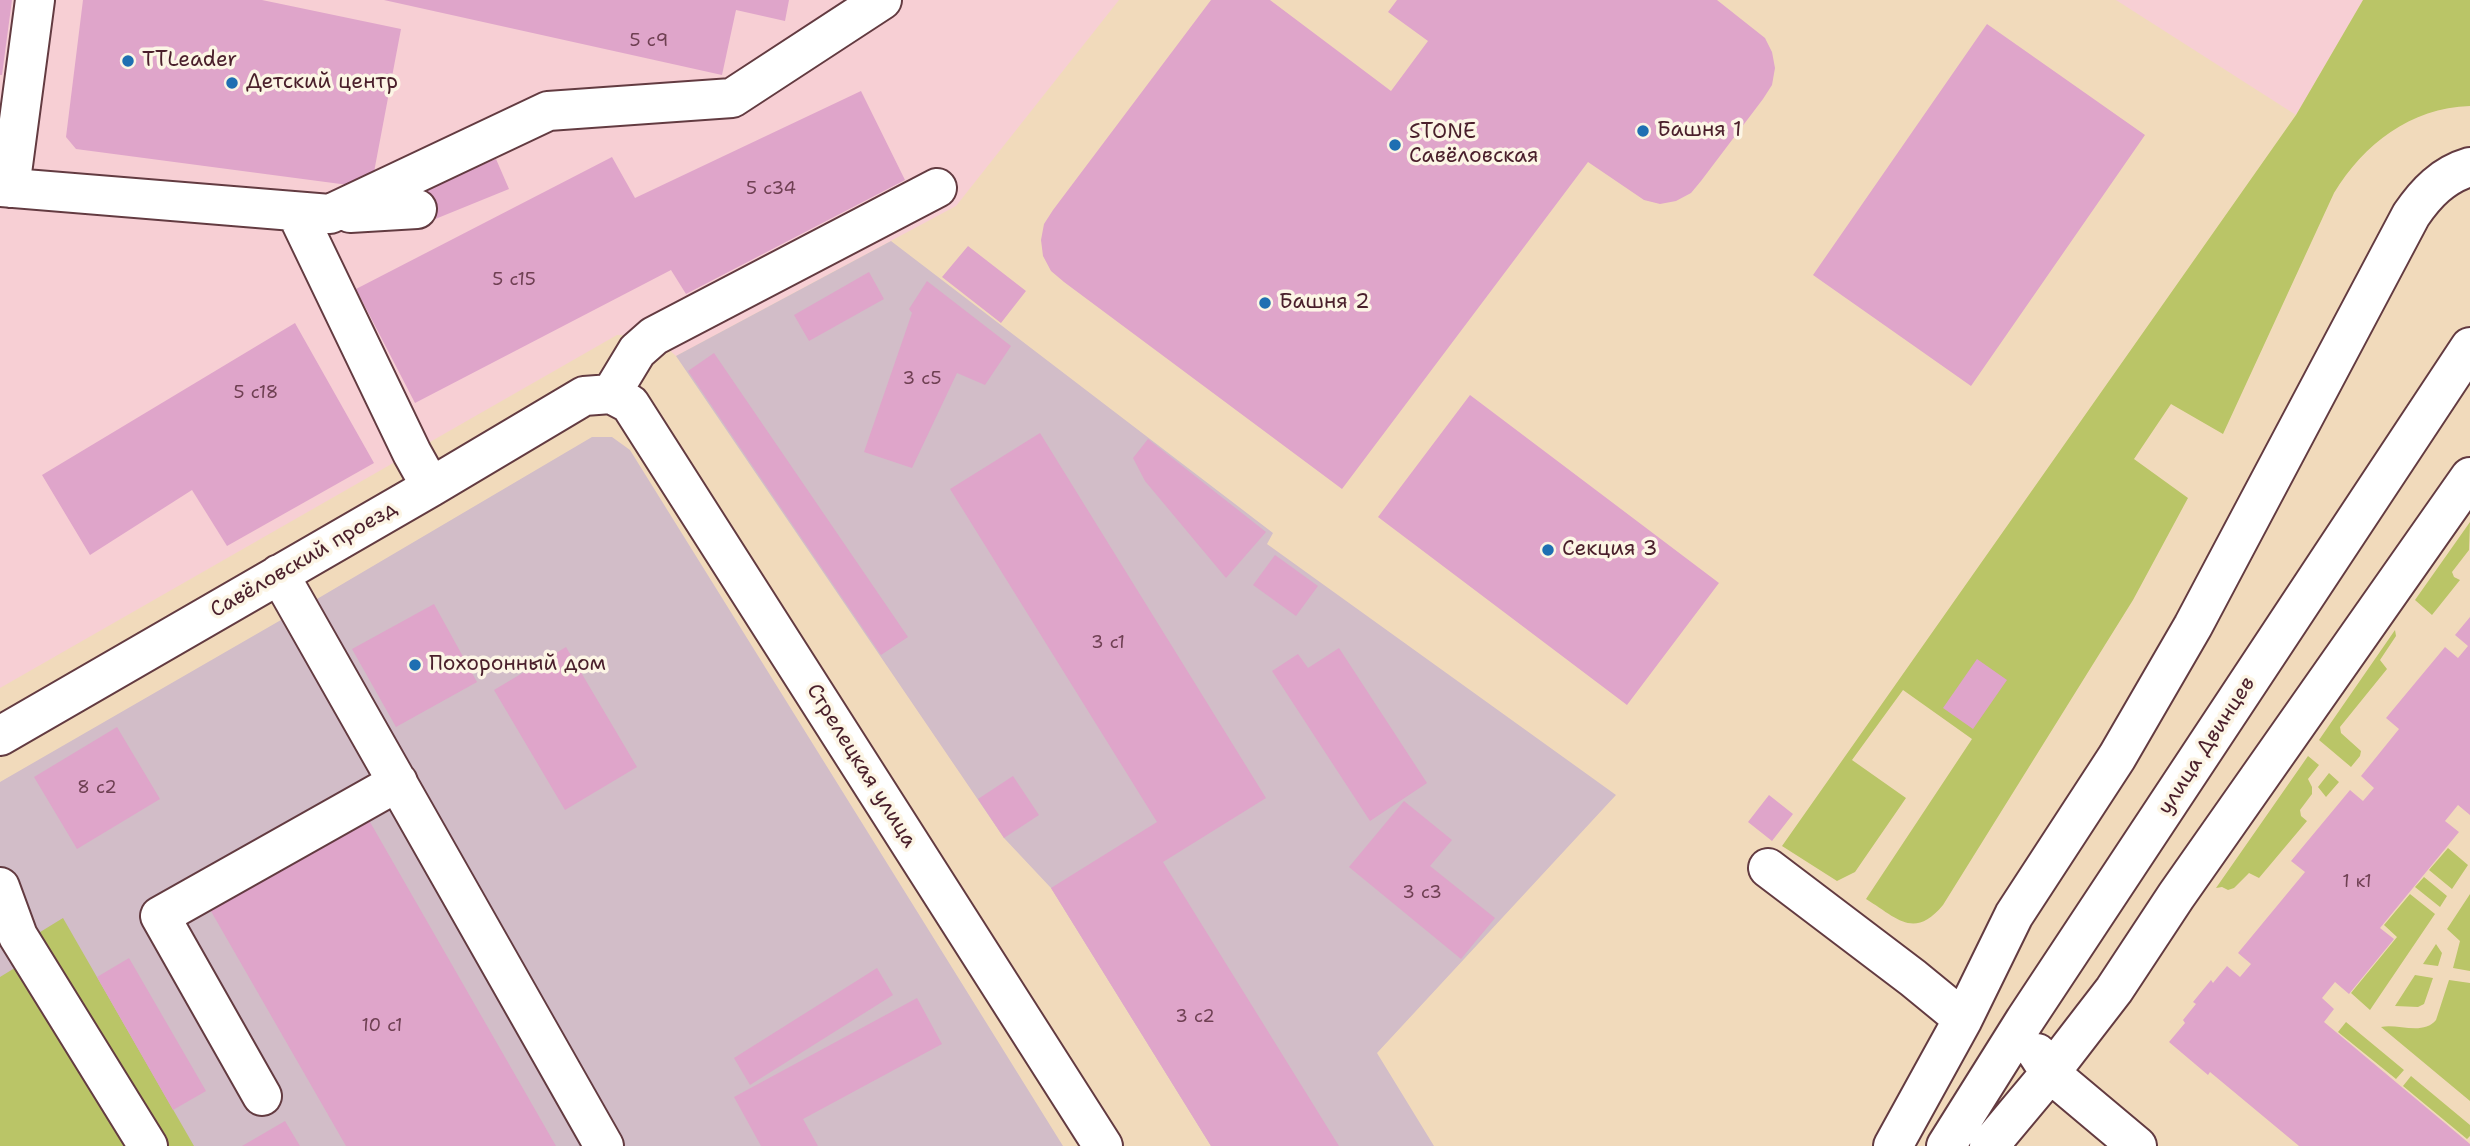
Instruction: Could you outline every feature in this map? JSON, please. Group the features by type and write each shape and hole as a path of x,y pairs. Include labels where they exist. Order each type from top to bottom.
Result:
{"street":[{"path":"35,0 5,187 313,213 417,209"},
{"path":"313,213 548,111 732,98 882,0"},
{"path":"1894,1146 1964,1019 2014,915 2117,757 2193,626 2411,215 2425,195 2444,178 2470,167"},
{"path":"611,394 636,351 654,336 937,188"},
{"path":"313,213 412,453 431,487"},
{"name":"улица Двинцев","path":"1946,1146 2025,1020 2470,347"},
{"name":"Савёловский проезд","path":"0,736 584,396 611,394"},
{"name":"Стрелецкая улица","path":"611,394 630,404 1103,1146"},
{"path":"1989,1146 2114,990 2176,896 2470,477"},
{"path":"279,574 604,1146"},
{"path":"262,1096 160,916 398,782"},
{"path":"1768,868 1964,1019"},
{"path":"0,887 9,941 148,1146"},
{"path":"2025,1020 2029,1040 2050,1073 2137,1146"}],"shaded area":[{"path":"0,0 1119,0 956,206 676,356 654,336 617,335 0,688"},
{"path":"2116,0 2363,0 2296,115"},
{"path":"891,241 1273,533 1267,544 1616,795 1377,1053 1434,1146 1211,1146 1051,888 1004,838 676,356"},
{"path":"592,437 612,437 630,450 1063,1146 98,1146 0,1049 0,782"}],"green space":[{"path":"2363,0 2470,0 2470,106 2448,108 2409,121 2374,144 2346,175 2334,193 2223,434 2171,404 2134,459 2188,498 2133,600 1943,905 1933,916 1923,921 1905,922 1896,918 1866,899 1972,739 1903,690 1852,760 1906,798 1855,872 1837,881 1782,846 2296,115"},
{"path":"2470,522 2469,550 2452,572 2454,577 2460,580 2432,615 2415,600"},
{"path":"2395,630 2396,636 2380,660 2387,669 2340,727 2341,733 2361,751 2351,767 2319,740"},
{"path":"2308,756 2319,765 2308,779 2312,794 2300,810 2301,816 2307,821 2259,878 2249,873 2234,888 2216,888"},
{"path":"2329,773 2339,782 2326,797 2318,787"},
{"path":"2448,848 2468,865 2452,889 2429,870"},
{"path":"2424,877 2447,896 2440,907 2415,887"},
{"path":"2410,894 2435,914 2370,1010 2351,993 2397,937 2384,925"},
{"path":"2470,894 2470,971 2453,968 2460,941 2447,929"},
{"path":"63,918 194,1146 160,1146 32,937"},
{"path":"2436,944 2442,953 2438,966 2423,964"},
{"path":"18,966 129,1146 0,1146 0,977"},
{"path":"2415,975 2433,978 2424,1004 2418,1007 2395,1006"},
{"path":"2449,980 2470,983 2470,1101 2381,1027 2417,1028 2431,1025 2436,1020"},
{"path":"2346,1022 2404,1070 2396,1079 2338,1032"},
{"path":"2411,1076 2470,1125 2470,1136 2467,1139 2403,1086"}],"building":[{"path":"0,0 12,0 2,75 0,75"},
{"name":"Детский центр","path":"83,0 262,0 401,29 371,188 76,149 66,137"},
{"path":"384,0 789,0 785,21 736,10 722,75"},
{"path":"1211,0 1270,0 1391,91 1428,41 1388,12 1397,0 1717,0 1765,38 1772,52 1775,68 1772,85 1763,99 1691,193 1676,201 1660,204 1644,200 1588,162 1342,489 1064,282 1051,271 1043,256 1041,240 1044,224 1053,210"},
{"path":"1987,24 2145,135 1971,386 1813,275"},
{"path":"861,91 905,180 686,294 671,270 415,403 356,289 612,157 635,198"},
{"path":"496,159 509,189 423,224 411,195"},
{"path":"968,246 1026,291 1001,323 942,277"},
{"path":"869,272 884,299 809,341 794,315"},
{"path":"927,281 1011,346 985,385 957,373 912,468 864,452 912,313 909,309"},
{"path":"295,323 374,463 227,546 192,490 90,555 42,475"},
{"path":"714,353 908,637 881,655 688,371"},
{"name":"Секция 3","path":"1470,395 1719,583 1627,705 1378,517"},
{"path":"1040,433 1266,798 1163,862 1339,1146 1211,1146 1051,888 1157,822 950,489"},
{"path":"1148,439 1266,532 1226,578 1145,481 1133,458"},
{"path":"1275,555 1318,586 1296,616 1253,585"},
{"name":"Похоронный дом","path":"434,604 477,682 396,727 352,649"},
{"path":"2470,617 2470,815 2458,805 2445,821 2459,832 2380,928 2394,939 2349,994 2335,982 2322,998 2334,1009 2324,1022 2470,1146 2299,1146 2210,1072 2208,1075 2169,1042 2185,1023 2183,1020 2196,1004 2193,1002 2211,980 2213,983 2227,966 2240,977 2251,964 2238,953 2305,872 2291,861 2350,790 2363,801 2374,788 2361,776 2399,729 2386,718 2445,647 2458,658 2468,646 2455,635"},
{"path":"566,647 637,767 565,810 494,690"},
{"path":"1339,648 1427,783 1370,821 1272,671 1298,654 1308,668"},
{"path":"1977,659 2007,680 1973,729 1943,708"},
{"path":"117,727 160,799 77,849 34,777"},
{"path":"1013,776 1039,815 1004,838 978,799"},
{"path":"1769,795 1793,814 1772,841 1748,822"},
{"path":"1404,801 1452,840 1430,866 1495,918 1461,959 1349,867"},
{"path":"366,815 556,1146 346,1146 208,906"},
{"path":"129,958 206,1091 173,1110 97,977"},
{"path":"877,968 893,995 750,1085 734,1058"},
{"path":"917,998 942,1044 803,1119 818,1146 761,1146 734,1097"},
{"path":"285,1121 300,1146 242,1146"}],"place":[{"name":"TTLeader","path":"128,61"},
{"name":"Детский центр","path":"232,83"},
{"name":"Башня 1","path":"1643,131"},
{"name":"STONE Савёловская","path":"1395,145"},
{"name":"Башня 2","path":"1265,303"},
{"name":"Секция 3","path":"1548,550"},
{"name":"Похоронный дом","path":"415,665"}]}
